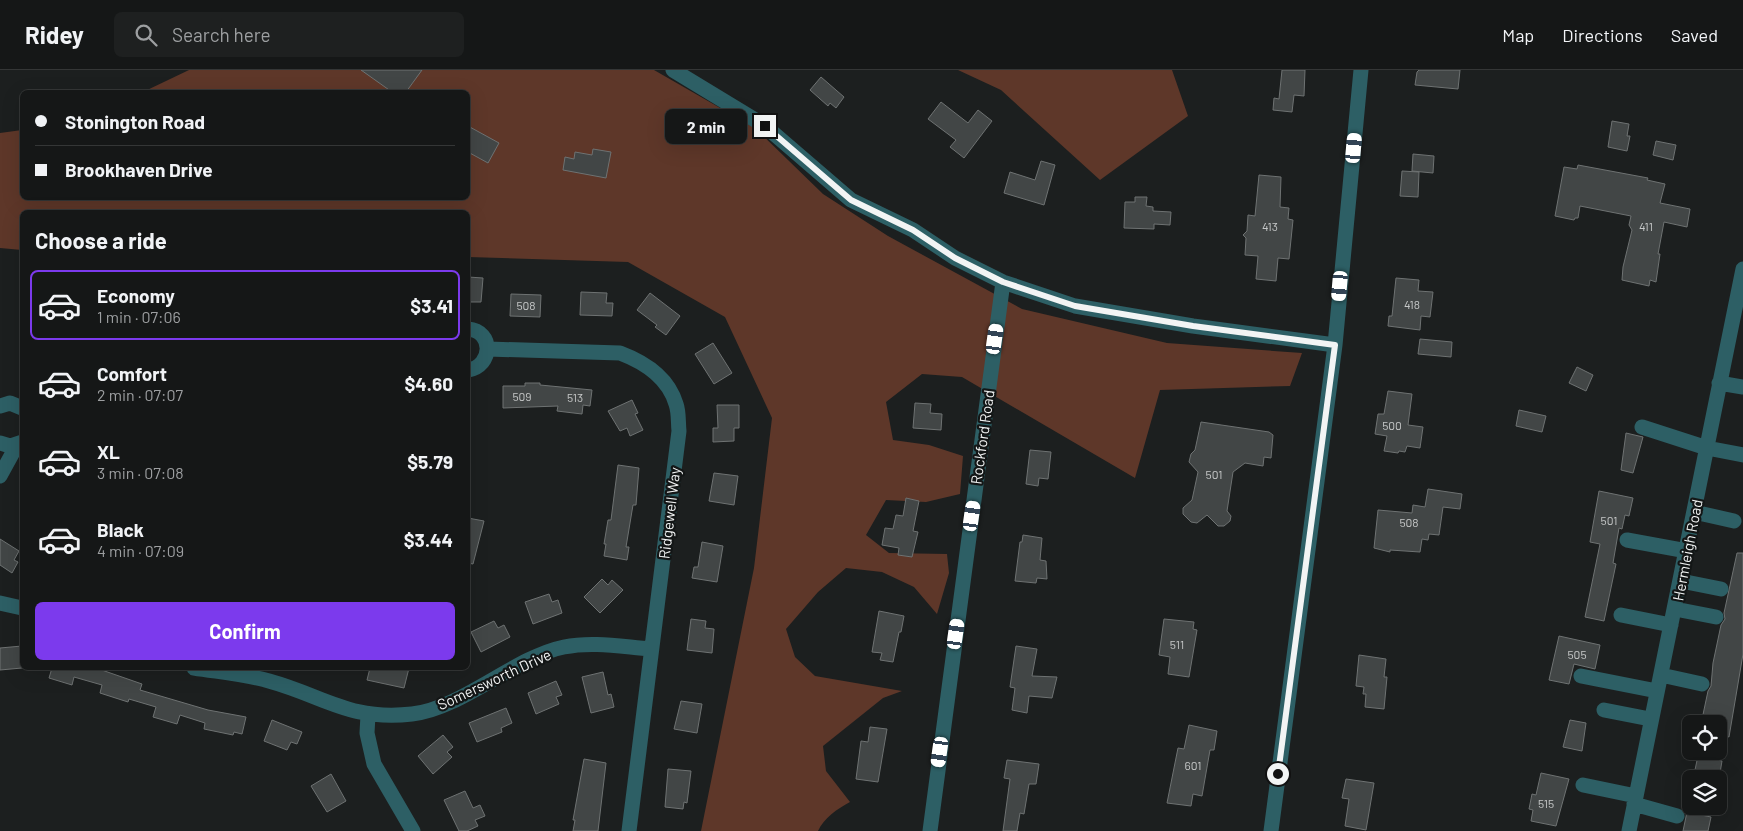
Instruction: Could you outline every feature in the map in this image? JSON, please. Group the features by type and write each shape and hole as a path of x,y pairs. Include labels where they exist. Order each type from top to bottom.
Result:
{"street":[{"path":"674,70 765,126 851,200 913,230 955,258 1003,282 1075,306 1193,326 1335,345"},
{"path":"1271,831 1335,345 1362,70"},
{"name":"Hermleigh Road","path":"1628,831 1650,719 1681,581 1743,269"},
{"name":"Rockford Road","path":"930,831 1003,282"},
{"path":"470,330 483,336 488,349 484,362 470,369"},
{"name":"Ridgewell Way","path":"488,349 620,353 639,360 662,378 676,404 679,431 629,831"},
{"path":"1719,383 1743,387"},
{"path":"0,406 10,403 20,407"},
{"path":"1642,427 1707,448 1743,456"},
{"path":"0,444 10,446 20,443"},
{"path":"0,476 20,443"},
{"path":"1694,512 1734,521"},
{"path":"1628,540 1687,551"},
{"path":"1681,581 1721,589"},
{"path":"0,603 20,608"},
{"path":"1675,609 1716,617"},
{"path":"1621,615 1671,625"},
{"name":"Somersworth Drive","path":"206,670 269,681 345,710 368,715 413,714 442,706 530,660 563,647 592,644 652,649"},
{"path":"1661,675 1702,684"},
{"path":"1581,676 1657,691"},
{"path":"1604,710 1650,719"},
{"path":"368,715 367,733 374,764 413,831"},
{"path":"1582,785 1635,800 1677,816"}],"shaded area":[{"path":"189,70 654,70 755,128 823,194 888,236 1022,309 1167,343 1302,353 1290,386 1160,390 1135,478 962,377 922,374 886,402 893,440 929,445 963,456 960,494 926,502 886,500 866,535 889,553 947,554 949,573 937,614 914,587 882,572 846,568 818,592 786,629 795,657 815,676 902,691 883,698 823,746 826,771 850,802 831,814 818,831 701,831 754,568 772,418 725,317 628,262 470,257 470,210 20,210 20,250 0,248 0,133 20,130 20,200 470,200 470,90 147,90"},
{"path":"958,70 1172,70 1188,116 1100,180 1001,90"}],"building":[{"path":"361,70 422,70 407,90 389,90"},
{"path":"1282,70 1305,70 1304,96 1294,95 1292,112 1273,110 1274,98 1279,99"},
{"path":"1419,70 1460,70 1458,89 1415,85"},
{"path":"821,77 844,97 836,108 830,103 828,106 810,90"},
{"path":"941,102 968,123 978,110 992,121 964,158 950,147 956,140 928,119"},
{"path":"1612,121 1629,124 1627,136 1630,136 1627,151 1608,147"},
{"path":"470,127 499,143 488,163 470,153"},
{"path":"1656,141 1676,145 1673,160 1653,155"},
{"path":"593,149 611,152 606,178 563,170 565,157 574,159 575,152 592,155"},
{"path":"1413,154 1434,156 1433,173 1412,171"},
{"path":"1041,161 1055,165 1044,205 1004,193 1010,172 1035,180"},
{"path":"1578,165 1648,178 1647,180 1665,184 1660,203 1690,209 1687,227 1664,222 1658,254 1660,254 1656,282 1650,280 1649,286 1622,280 1623,267 1632,230 1629,225 1631,216 1580,206 1578,218 1574,220 1555,216 1564,167 1577,169"},
{"path":"1402,171 1419,172 1418,197 1400,196"},
{"path":"1259,175 1281,177 1280,207 1289,208 1288,219 1293,220 1289,259 1278,258 1276,281 1256,279 1258,256 1245,255 1246,238 1243,235 1247,231 1248,215 1255,216"},
{"path":"1135,197 1147,197 1146,206 1153,207 1153,211 1171,212 1170,225 1154,224 1154,229 1124,228 1125,202 1135,202"},
{"path":"470,277 483,278 481,302 470,302"},
{"path":"1396,278 1419,280 1418,291 1433,292 1430,317 1421,316 1420,330 1388,326 1389,316 1392,316"},
{"path":"581,292 607,293 606,303 613,303 612,316 580,315"},
{"path":"650,293 680,316 666,335 655,327 657,325 637,310"},
{"path":"511,294 541,295 540,317 510,316"},
{"path":"1420,339 1452,342 1451,357 1418,354"},
{"path":"713,343 732,373 714,384 695,354"},
{"path":"1577,367 1593,375 1586,391 1569,383"},
{"path":"525,383 540,383 540,385 592,390 590,406 583,405 582,414 557,411 558,406 503,408 503,386 525,386"},
{"path":"1388,391 1412,394 1408,425 1423,427 1420,448 1407,446 1405,452 1399,451 1398,453 1384,451 1387,436 1375,434 1378,414 1384,414"},
{"path":"632,400 638,413 635,414 643,430 630,436 627,428 620,431 608,411"},
{"path":"915,403 931,404 930,413 942,414 941,430 913,428"},
{"path":"717,405 739,405 739,428 734,428 734,441 713,442 713,428 718,428"},
{"path":"1519,410 1546,416 1542,432 1516,426"},
{"path":"1201,422 1269,432 1273,435 1271,458 1264,457 1263,466 1245,463 1233,472 1227,511 1231,516 1230,521 1224,526 1218,526 1207,515 1197,523 1191,522 1183,514 1183,508 1192,500 1198,472 1189,462 1191,454 1195,450"},
{"path":"1626,433 1643,437 1633,473 1621,470"},
{"path":"1030,450 1051,452 1048,479 1039,478 1038,486 1026,484"},
{"path":"618,465 639,468 636,505 633,505 626,547 629,547 627,560 604,556 606,544 604,544 608,520 611,520"},
{"path":"714,473 738,476 734,505 709,501"},
{"path":"1428,489 1462,494 1460,509 1443,507 1439,535 1429,534 1428,540 1422,539 1420,552 1390,550 1390,552 1374,548 1378,510 1412,513 1413,505 1425,507"},
{"path":"1599,491 1633,498 1629,516 1625,515 1622,529 1619,528 1613,563 1616,564 1604,621 1585,617 1600,544 1590,542"},
{"path":"906,498 919,501 913,531 918,532 912,557 898,555 899,548 882,545 885,528 893,529 896,515 903,516"},
{"path":"470,518 484,521 473,564 470,563"},
{"path":"1023,535 1042,538 1040,560 1046,561 1047,579 1037,578 1036,583 1015,581 1020,542 1022,542"},
{"path":"0,539 19,551 14,560 18,562 12,573 0,565"},
{"path":"702,542 723,546 717,582 692,578 694,567 698,567"},
{"path":"1737,553 1743,553 1743,654 1729,737 1727,736 1727,715 1703,715 1708,691 1711,686 1713,663 1721,625 1725,619 1724,613"},
{"path":"602,579 608,585 612,580 623,590 600,613 584,597"},
{"path":"549,594 552,602 558,600 562,613 533,624 525,602"},
{"path":"879,611 904,616 893,662 880,660 882,653 872,652"},
{"path":"691,619 706,621 705,628 714,629 712,653 687,650"},
{"path":"1164,619 1194,622 1193,629 1197,630 1189,677 1168,674 1170,657 1159,655"},
{"path":"494,621 498,628 504,625 510,637 481,652 471,632"},
{"path":"1559,636 1600,645 1595,669 1574,664 1569,684 1549,680"},
{"path":"20,646 20,668 0,670 0,648"},
{"path":"1016,646 1037,649 1032,676 1057,677 1052,698 1029,696 1027,713 1012,710 1015,688 1010,687"},
{"path":"1359,655 1386,659 1384,677 1387,677 1384,709 1365,707 1366,694 1363,694 1364,687 1356,686"},
{"path":"51,670 102,670 142,684 140,690 208,710 246,717 242,734 234,732 233,735 204,729 205,723 180,715 177,724 153,717 156,707 129,699 128,702 100,693 102,685 74,677 72,685 49,678"},
{"path":"370,670 408,670 404,688 367,680"},
{"path":"603,672 608,695 611,694 614,707 591,713 582,677"},
{"path":"556,681 562,695 556,697 559,704 536,714 528,693"},
{"path":"681,701 702,704 697,733 674,729"},
{"path":"506,708 512,723 501,728 502,732 477,742 469,723"},
{"path":"272,720 302,732 297,744 291,742 287,750 264,741"},
{"path":"1570,720 1586,723 1582,751 1563,747"},
{"path":"1189,725 1217,731 1214,750 1210,750 1202,796 1193,794 1191,806 1167,803 1178,748 1184,749"},
{"path":"870,727 887,729 878,782 856,779 861,741 868,742"},
{"path":"443,735 453,747 447,752 452,757 433,774 418,756"},
{"path":"584,759 606,763 598,831 573,831 575,820 573,820"},
{"path":"1007,760 1039,764 1036,784 1029,784 1024,814 1020,813 1017,831 1003,831 1010,779 1004,778"},
{"path":"1697,760 1722,761 1720,770 1695,770"},
{"path":"668,769 691,771 687,803 684,802 683,809 665,807"},
{"path":"1541,773 1569,779 1556,826 1531,821 1533,810 1529,809 1532,794 1536,795"},
{"path":"331,774 346,801 327,812 311,786"},
{"path":"1346,779 1374,783 1366,830 1345,826 1349,799 1342,798"},
{"path":"465,791 473,808 480,805 485,816 475,820 478,826 467,831 459,831 444,800"},
{"path":"1686,815 1711,817 1708,831 1683,831"}],"route":[{"path":"765,126 851,200 913,230 955,258 1003,282 1075,306 1193,326 1335,345 1278,774"}]}
